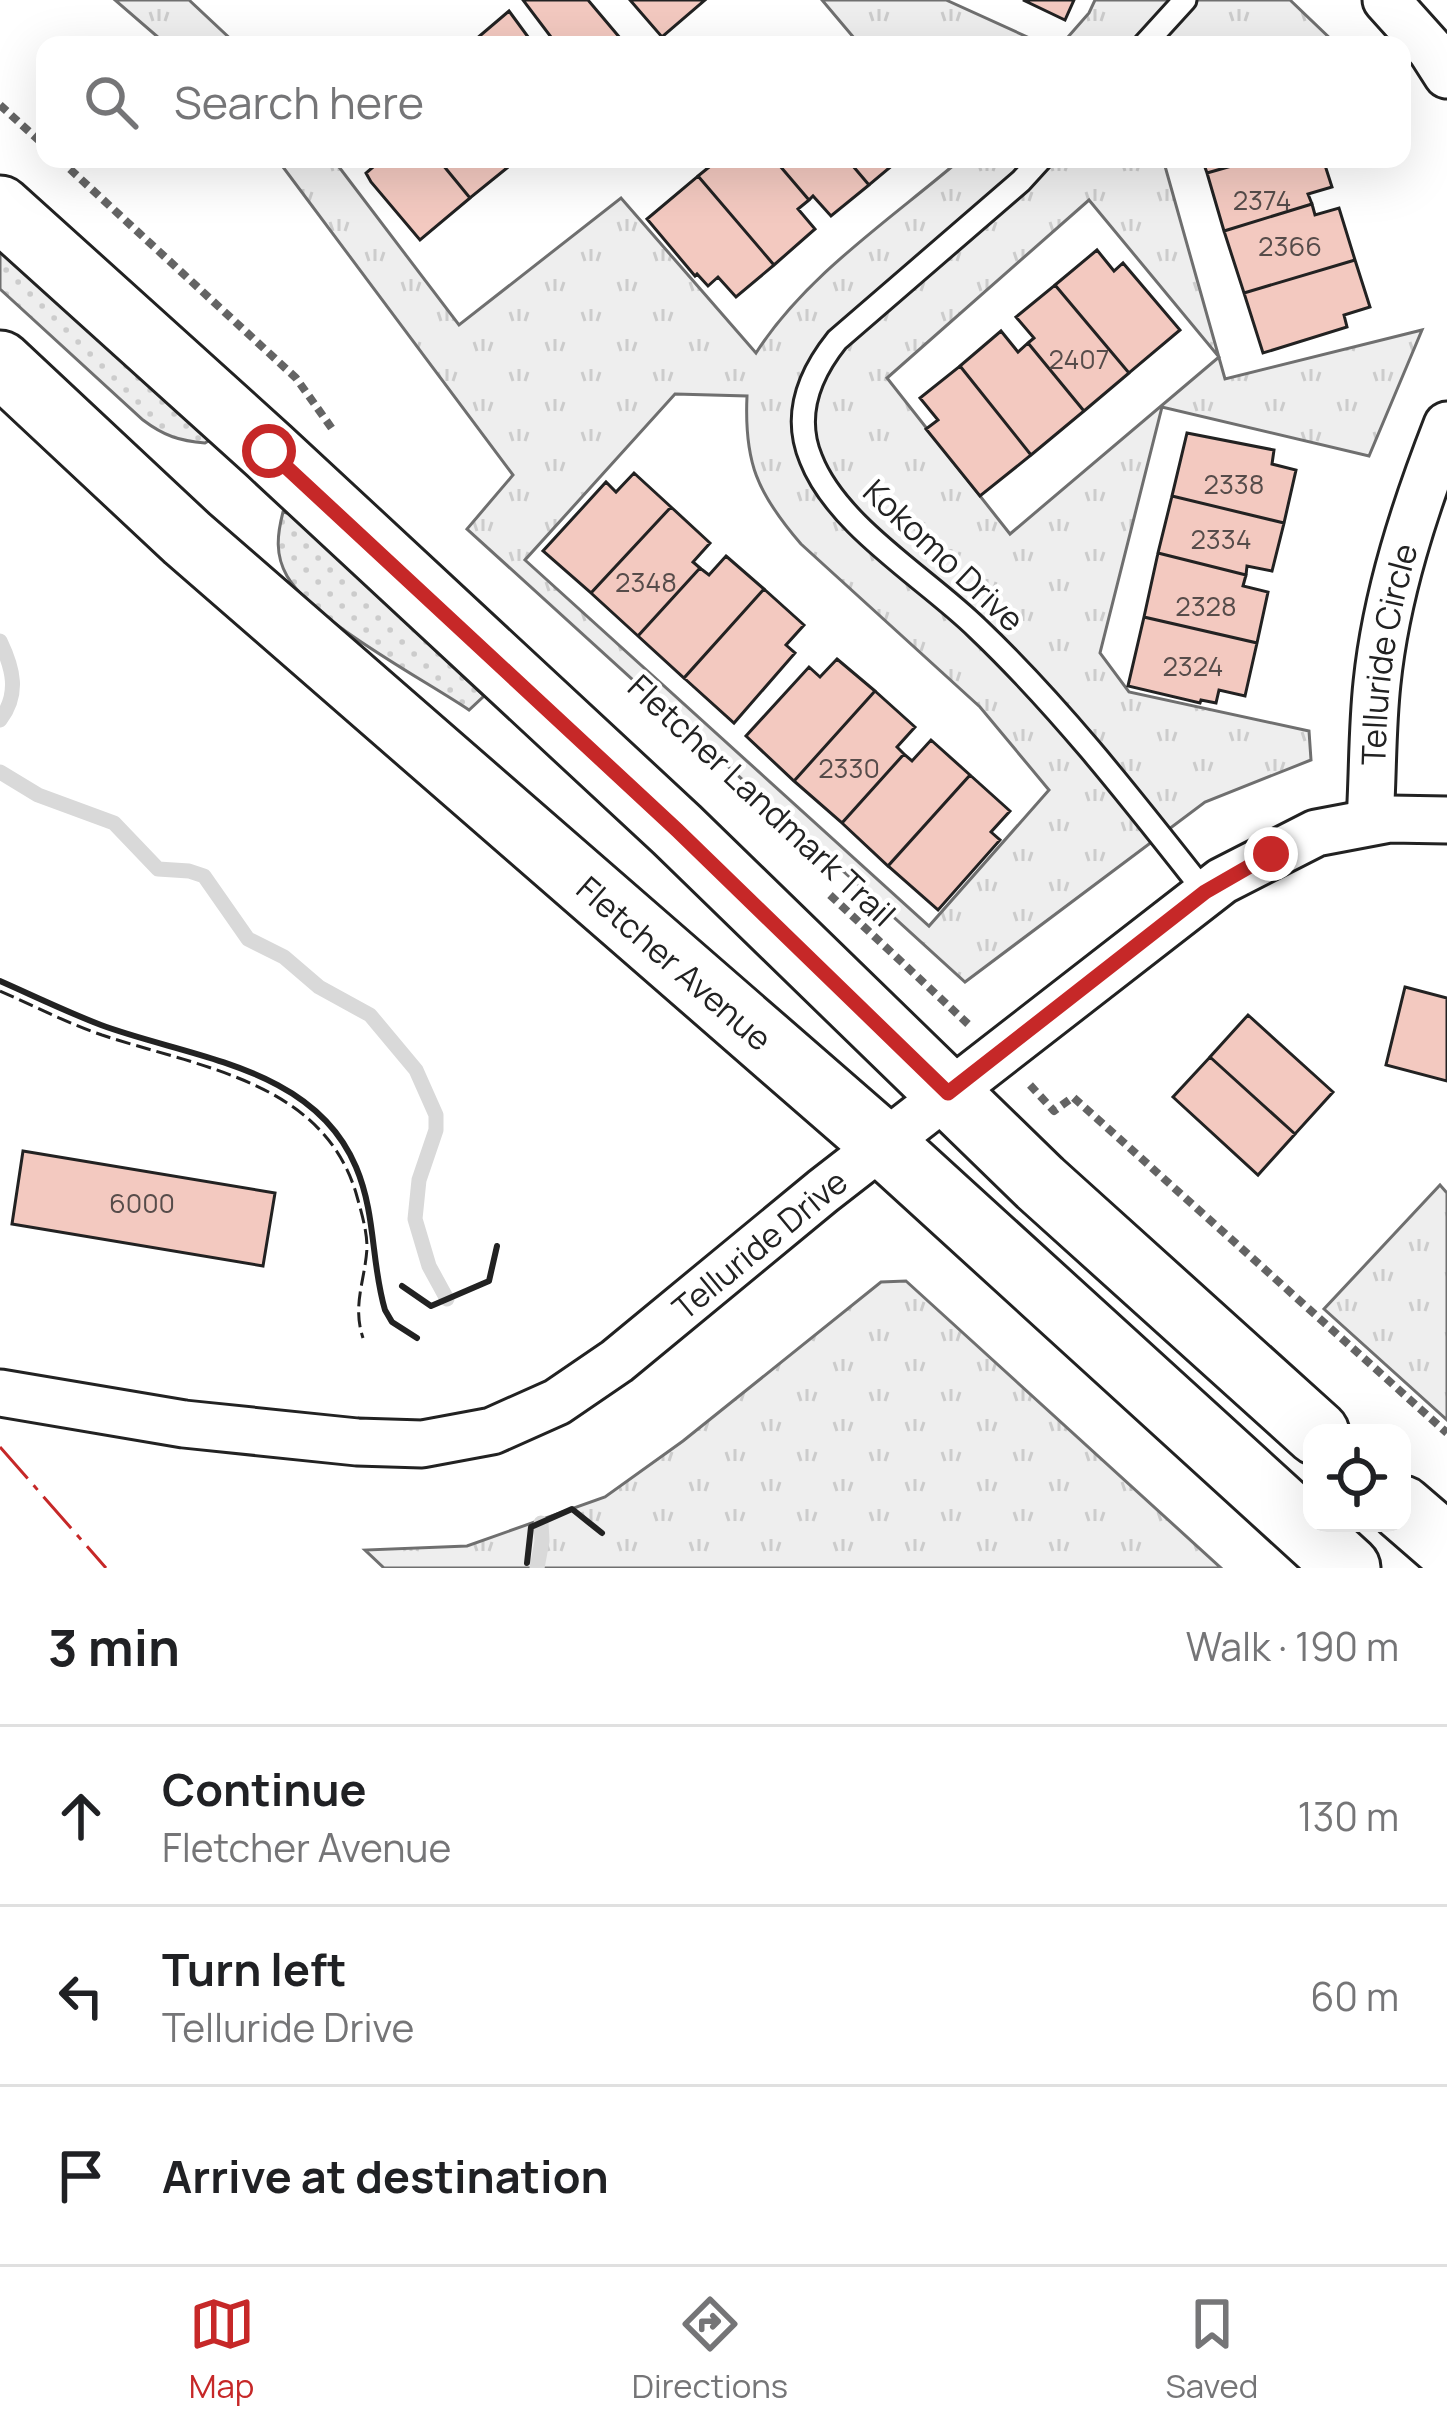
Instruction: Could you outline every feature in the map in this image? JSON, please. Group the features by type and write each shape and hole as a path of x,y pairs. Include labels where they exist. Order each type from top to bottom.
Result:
{"main road":[{"path":"0,208 643,798 1040,1183 1307,1424"},
{"name":"Fletcher Avenue","path":"0,363 187,538 884,1144 1348,1568"},
{"path":"1411,1516 1447,1547"}],"street":[{"path":"1386,0 1447,75"},
{"name":"Telluride Circle","path":"1370,821 1384,635 1410,532 1447,425"},
{"name":"Telluride Drive","path":"0,1393 184,1424 357,1442 422,1444 469,1438 541,1410 600,1373 1205,892 1300,840 1370,821 1447,820"}],"lane":[{"path":"1152,36 1185,0"},
{"name":"Kokomo Drive","path":"1033,168 836,340 813,374 804,402 808,453 819,478 841,507 979,628 1072,730 1205,892"}],"path":[{"path":"0,105 36,138"},
{"path":"69,168 296,378 337,436"},
{"name":"Fletcher Landmark Trail","path":"817,883 999,1052 1054,1111 1073,1097 1447,1433"}],"green space":[{"path":"115,0 189,0 227,36 157,36"},
{"path":"822,0 946,0 1025,36 852,36"},
{"path":"1095,0 1290,0 1328,36 1069,36"},
{"path":"284,168 340,168 459,325 621,198 756,353 824,273 950,168 1166,168 1219,357 1225,379 1422,330 1369,456 1162,407 1100,653 1129,692 1309,731 1311,760 1205,802 965,982 467,529 513,475","holes":["1089,200 1219,357 1010,534 887,378","675,394 747,396 748,440 764,492 801,544 980,707 1049,790 929,926 525,560"]},
{"path":"0,249 210,440 180,439 143,420 0,289"},
{"path":"283,512 291,514 484,696 469,710 320,612 300,593 280,560"},
{"path":"1440,1185 1447,1193 1447,1420 1324,1309"},
{"path":"906,1281 1221,1568 384,1568 365,1550 467,1546 605,1497 683,1441 881,1282"}],"building":[{"path":"523,0 588,0 618,36 550,36"},
{"path":"630,0 705,0 663,36"},
{"path":"1023,0 1074,0 1065,20"},
{"path":"509,11 527,36 480,36"},
{"path":"372,168 445,168 470,198 420,240 366,173"},
{"path":"445,168 507,168 470,198"},
{"path":"708,168 782,168 809,200 798,209 815,229 774,265 698,176"},
{"path":"782,168 855,168 869,185 831,216 813,196 809,200"},
{"path":"855,168 889,168 869,185"},
{"path":"1224,168 1326,168 1332,187 1308,194 1312,204 1224,231 1207,173"},
{"path":"698,176 774,265 736,297 718,277 708,286 695,276 647,219"},
{"path":"1312,204 1315,215 1339,208 1355,260 1244,293 1224,231"},
{"path":"1097,250 1114,271 1123,263 1180,330 1129,373 1055,285"},
{"path":"1355,260 1370,307 1344,315 1347,327 1263,353 1244,293"},
{"path":"1055,285 1129,373 1084,411 1028,343 1034,338 1016,317"},
{"path":"1001,331 1018,352 1028,343 1084,411 1031,455 960,366"},
{"path":"960,366 1031,455 980,496 926,429 938,420 920,398"},
{"path":"1187,433 1274,450 1272,464 1296,470 1284,523 1172,496"},
{"path":"634,473 671,507 591,593 543,551 606,482 616,492"},
{"path":"1172,496 1284,523 1272,571 1247,566 1246,575 1158,553"},
{"path":"671,507 710,543 693,562 700,568 638,636 591,593"},
{"path":"1158,553 1246,575 1243,586 1268,592 1257,643 1144,617"},
{"path":"726,556 764,589 684,678 638,636 700,568 709,575"},
{"path":"764,589 804,625 786,645 795,653 734,723 684,678"},
{"path":"1144,617 1257,643 1245,696 1219,690 1216,703 1200,703 1128,686"},
{"path":"837,659 875,691 794,781 746,736 809,667 820,677"},
{"path":"875,691 915,727 897,747 904,754 842,823 794,781"},
{"path":"931,740 970,775 888,866 842,823 904,754 912,761"},
{"path":"970,775 1010,811 991,832 1000,840 938,910 888,866"},
{"path":"1405,987 1447,998 1447,1081 1386,1065"},
{"path":"1248,1015 1333,1092 1295,1134 1210,1057"},
{"path":"1210,1057 1295,1134 1258,1175 1173,1097"},
{"path":"23,1151 275,1193 263,1266 12,1224"}],"waterway":[{"path":"0,641 12,681 10,700 0,720"},
{"path":"0,772 38,795 114,823 158,869 204,876 248,939 284,957 319,987 370,1015 416,1070 436,1115 436,1130 419,1180 415,1219 429,1266 447,1299"},
{"path":"537,1568 541,1523"}],"fence":[{"path":"0,991 89,1030 252,1084 286,1102 315,1126 339,1155 363,1220 367,1248 359,1315 363,1338"}],"wall":[{"path":"0,981 101,1025 246,1070 311,1107 337,1133 356,1167 367,1203 385,1310 392,1322 417,1338"},
{"path":"402,1286 431,1306 489,1281 497,1246"},
{"path":"527,1563 531,1527 572,1509 602,1533"}],"power":[{"path":"0,1447 106,1568"}],"route":[{"path":"269,451 677,830 948,1093 1205,892 1271,854"}]}
